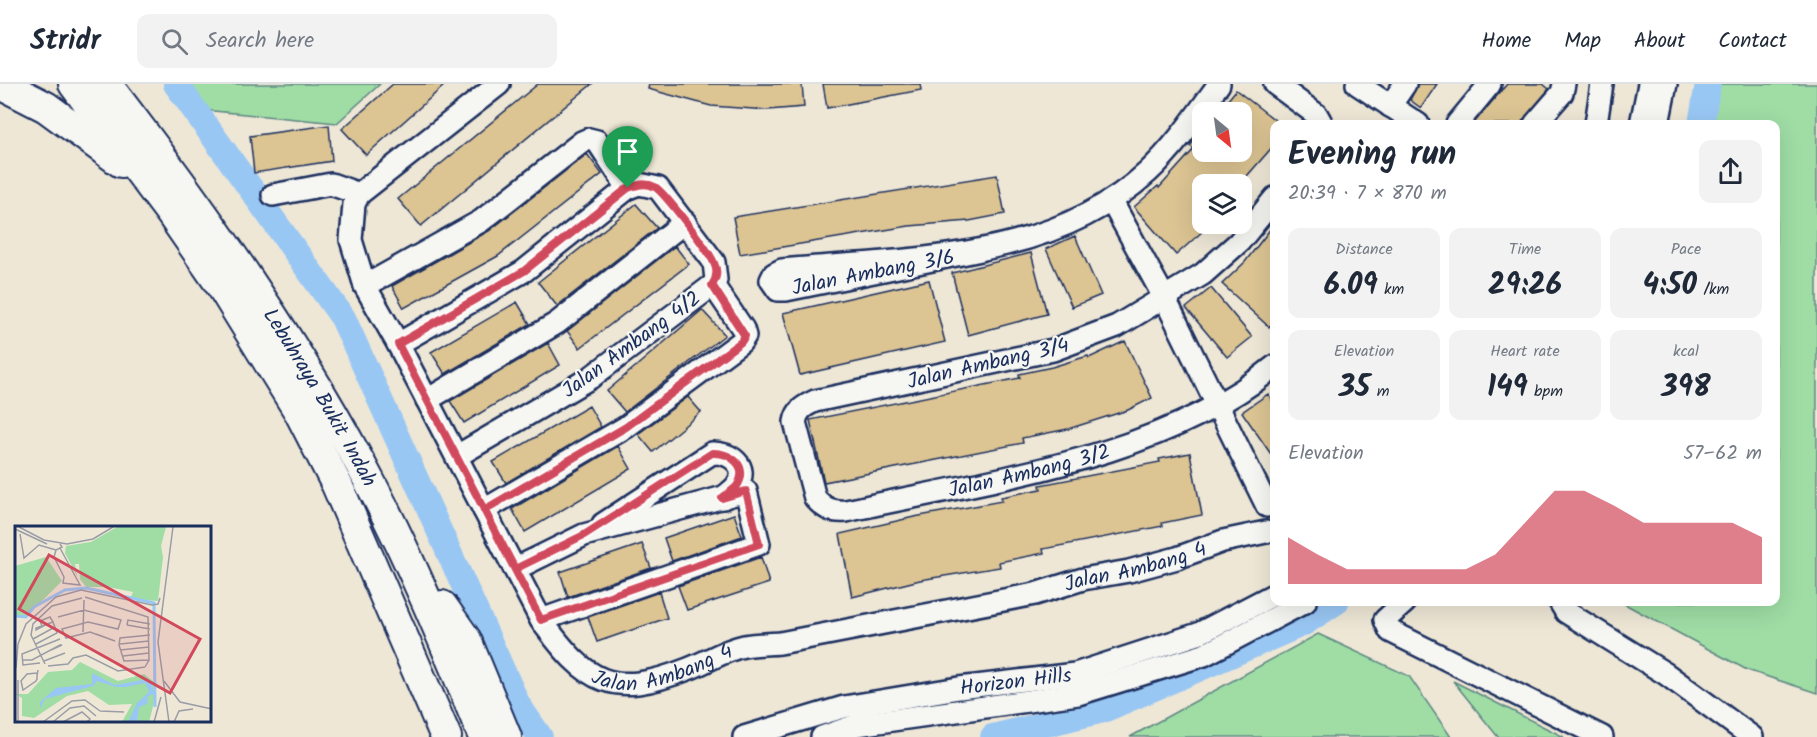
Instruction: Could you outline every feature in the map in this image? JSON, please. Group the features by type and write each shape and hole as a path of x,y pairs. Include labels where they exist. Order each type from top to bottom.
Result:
{"highway":[{"path":"1,84 46,107 89,136 117,158 171,213"},
{"name":"Lebuhraya Bukit Indah","path":"74,84 171,213 223,288 299,411 337,485 446,737"},
{"name":"Lebuhraya Bukit Indah","path":"106,84 169,166 300,361 373,487 410,562 484,737"},
{"path":"119,84 169,166"},
{"path":"410,562 466,640 506,737"}],"street":[{"path":"273,195 331,184 359,194 499,84"},
{"name":"Jalan Ambang 3/6","path":"981,250 782,270 774,274 771,280 777,290 786,290 1019,243 1049,232 1112,201 1157,163 1219,84"},
{"path":"1275,84 1317,115 1320,120"},
{"path":"1357,84 1412,120"},
{"path":"1390,106 1404,84"},
{"path":"1538,120 1562,93 1564,84"},
{"path":"1597,120 1602,84"},
{"path":"1642,120 1649,84"},
{"path":"1659,120 1666,84"},
{"path":"1459,120 1488,85"},
{"path":"365,286 481,220 582,142 589,139 597,141 628,188"},
{"path":"398,344 524,271 628,188 648,184 658,188 714,262 717,271 712,285 743,329 745,336 741,342 626,427 484,510"},
{"name":"Jalan Ambang 4","path":"359,194 354,204 351,240 365,286 398,344 541,620 566,654 592,675 612,683 635,684 690,668 744,646 780,644 1035,594 1083,579 1138,569 1223,541 1270,534"},
{"path":"1112,201 1165,300 1216,405 1270,503"},
{"name":"Jalan Ambang 3/4","path":"833,512 822,507 815,498 795,422 796,414 803,406 815,401 1053,350 1117,326 1165,300 1203,274 1239,242 1270,204"},
{"path":"427,400 557,323 684,222"},
{"name":"Jalan Ambang 4/2","path":"457,456 590,378 712,285"},
{"name":"Jalan Ambang 3/2","path":"833,512 1083,458 1152,436 1216,405 1270,369"},
{"path":"515,569 584,535 712,453 723,452 733,456 740,467 741,478 736,487 722,498"},
{"path":"541,620 759,544 746,491 584,535"},
{"path":"1270,506 1260,519 1270,534"},
{"name":"Horizon Hills","path":"744,737 844,707 959,687 1075,674 1198,634 1270,597"},
{"name":"Horizon Hills","path":"822,737 857,725 1078,694 1204,655 1297,606"},
{"path":"1401,606 1386,620 1386,626 1390,631 1602,737"},
{"path":"1562,606 1566,612 1666,674 1752,737"}],"green space":[{"path":"184,84 380,84 337,123 203,110"},
{"path":"1708,84 1817,84 1817,693 1747,670 1628,606 1780,606 1780,120 1702,120"},
{"path":"1318,634 1409,676 1451,737 1130,737"},
{"path":"1453,681 1564,737 1498,737"}],"building":[{"path":"393,84 446,84 366,155 342,129"},
{"path":"538,84 592,84 421,226 398,199"},
{"path":"649,84 802,84 804,107 768,110 711,106 648,89"},
{"path":"823,84 920,84 921,90 827,108"},
{"path":"1418,84 1437,84 1421,108 1410,100"},
{"path":"1507,84 1543,84 1549,89 1523,120 1476,120"},
{"path":"1236,90 1252,102 1226,102"},
{"path":"1252,102 1275,120 1270,120 1270,150 1249,174 1192,174 1192,234 1200,234 1176,255 1134,207 1158,186 1159,188 1192,151 1192,162 1252,162"},
{"path":"329,125 332,161 254,173 250,136"},
{"path":"587,154 602,174 498,256 404,308 392,286 489,231"},
{"path":"997,175 1005,214 969,221 909,226 740,254 733,217"},
{"path":"636,204 657,228 557,306 538,282"},
{"path":"1270,230 1269,327 1222,284 1245,262"},
{"path":"1075,236 1101,295 1072,307 1046,249"},
{"path":"675,246 689,264 580,348 567,331"},
{"path":"1031,253 1047,314 968,335 952,273"},
{"path":"929,280 945,342 800,375 783,313"},
{"path":"1211,288 1252,337 1227,357 1186,308"},
{"path":"517,302 530,324 445,374 431,352"},
{"path":"702,310 725,335 625,412 607,391"},
{"path":"1125,341 1152,398 1128,410 1068,429 1022,438 1023,443 824,482 810,420 1020,378 1019,374 1088,356 1089,358"},
{"path":"548,343 560,365 464,423 450,401"},
{"path":"1268,394 1270,397 1270,453 1242,412"},
{"path":"688,397 701,412 653,452 638,434"},
{"path":"589,406 601,427 506,483 493,462"},
{"path":"618,446 631,469 525,532 512,509"},
{"path":"1190,453 1202,515 1162,523 1163,526 1043,549 1044,553 999,562 1000,567 920,580 852,597 840,534 914,517 1002,501 1001,497 1041,489 1040,485 1160,462 1159,459"},
{"path":"734,514 742,536 672,561 664,538"},
{"path":"642,544 651,568 568,597 560,572"},
{"path":"761,557 769,583 687,610 678,586"},
{"path":"659,592 667,618 597,642 588,617"}],"waterway":[{"path":"176,84 343,318 518,705 540,737"},
{"path":"1702,120 1708,84"},
{"path":"993,737 1103,710 1304,623 1330,606"}],"route":[{"path":"628,188 524,271 398,344 484,510 515,569 584,535 712,453 723,452 733,456 740,467 741,478 736,487 722,498 746,491 759,544 541,620 484,510 626,427 741,342 745,336 743,329 712,285 716,280 717,271 714,262 658,188 648,184 628,188"}]}
